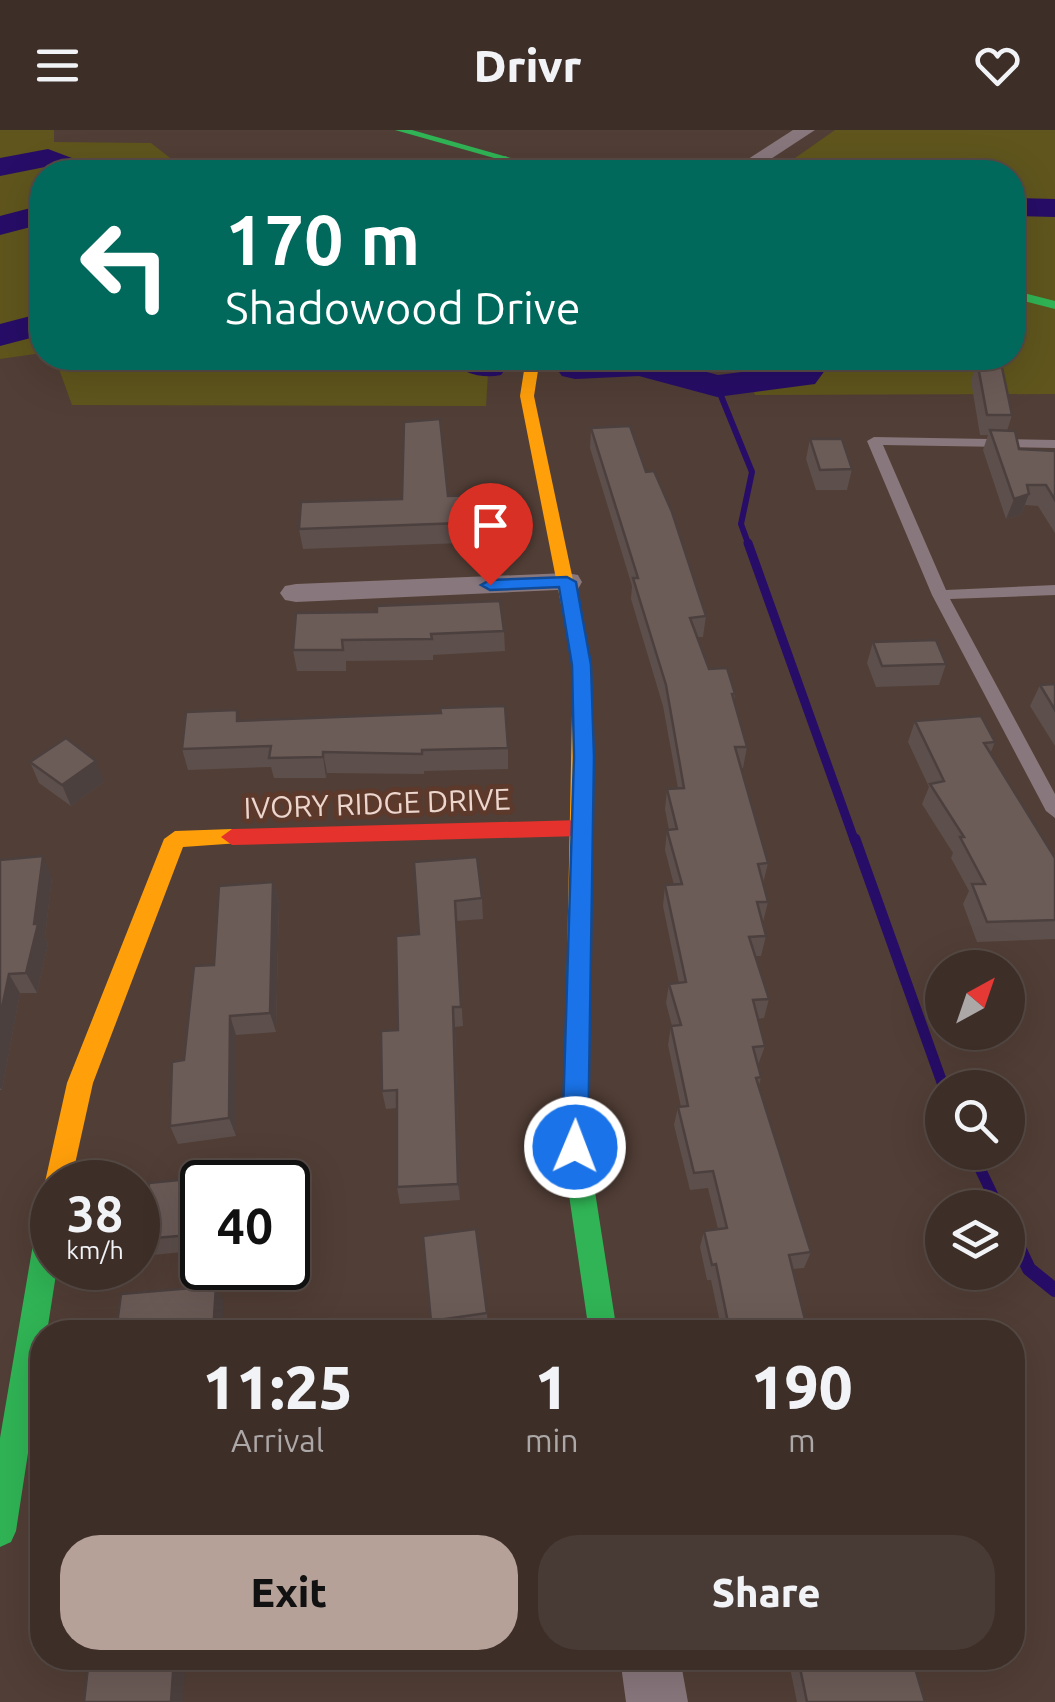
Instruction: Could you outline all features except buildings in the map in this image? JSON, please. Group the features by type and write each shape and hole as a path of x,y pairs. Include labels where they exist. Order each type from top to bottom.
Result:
{"street":[{"path":"400,130 510,160"},
{"path":"757,160 806,130"},
{"path":"1025,297 1055,305"},
{"path":"531,370 528,396 582,665 575,1147 600,1320"},
{"path":"296,593 567,582"},
{"name":"IVORY RIDGE DRIVE","path":"63,1160 80,1083 175,838 581,828"},
{"path":"35,1320 40,1290"},
{"path":"0,1531 30,1349"},
{"path":"652,1670 657,1702"}],"lane":[{"path":"1055,444 874,441 940,595 1055,811"},
{"path":"940,595 1055,590"}],"shaded area":[{"path":"0,130 54,130 54,142 151,143 173,160 30,160 30,355 0,359"},
{"path":"835,130 1055,130 1055,394 755,395 748,370 1025,370 1025,160 792,160"},
{"path":"59,370 488,370 486,406 72,405"}],"waterway":[{"path":"37,160 53,160"},
{"path":"0,167 30,161"},
{"path":"1025,207 1055,208"},
{"path":"0,226 30,217"},
{"path":"0,335 30,327"},
{"path":"658,370 717,386 802,376 807,370"},
{"path":"717,386 752,472 741,524 749,546"},
{"path":"748,543 855,842"},
{"path":"855,839 938,1070"},
{"path":"981,1170 990,1190"},
{"path":"1025,1261 1029,1269 1055,1290"}],"traffic: fast":[{"path":"400,130 511,160"},
{"path":"1025,297 1055,305"},
{"path":"579,961 575,1147 601,1320"},
{"path":"35,1320 40,1290"},
{"path":"0,1531 30,1349"}],"traffic: slow":[{"path":"531,370 527,396 582,665 579,961"},
{"path":"63,1160 80,1083 175,839 232,837"}],"traffic: jam":[{"path":"232,837 581,828"}],"route":[{"path":"490,585 567,582 582,665 584,757 575,1147"}]}
